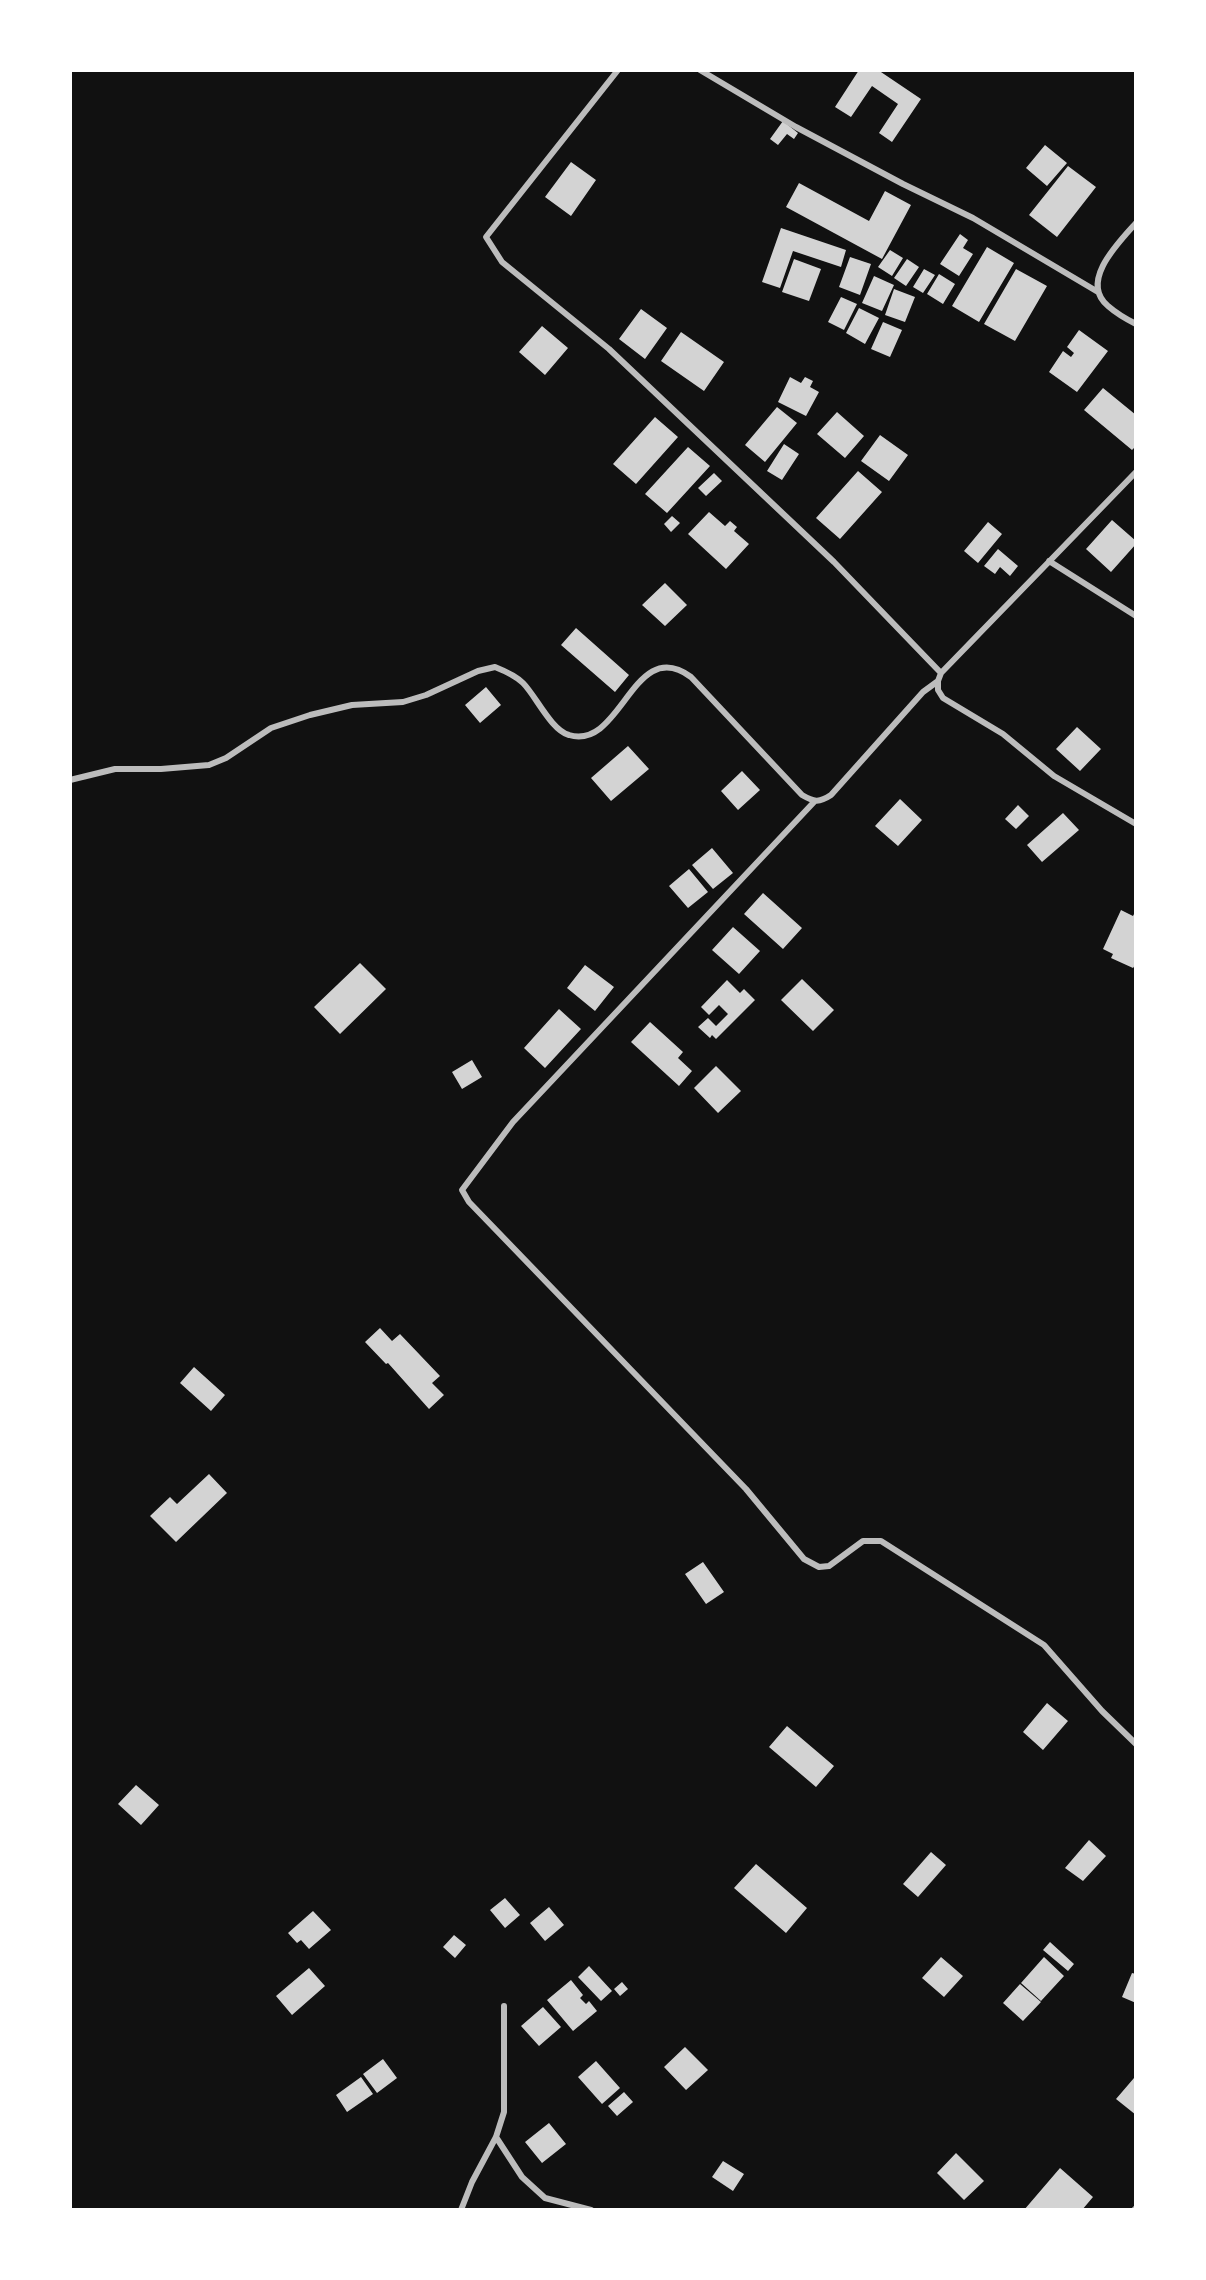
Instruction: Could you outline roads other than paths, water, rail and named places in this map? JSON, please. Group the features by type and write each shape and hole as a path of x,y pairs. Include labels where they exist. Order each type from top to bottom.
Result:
{"street":[{"path":"618,70 486,237 502,262 618,358 834,562 941,674"},
{"path":"700,70 796,127 973,218 1098,292 1106,305 1136,324"},
{"path":"1098,292 1098,273 1136,223"},
{"path":"1136,472 941,674 938,681 938,690 943,698 1003,734 1054,776 1136,824"},
{"path":"1050,561 1136,616"},
{"path":"70,780 115,769 161,769 209,765 226,759 271,728 310,715 352,705 403,702 426,695 478,671 495,667 523,682 553,723 566,735 579,737 593,734 605,725 645,676 657,669 671,667 682,670 691,677 802,795 814,802 822,801 831,795 923,692 938,681"},
{"path":"814,802 513,1122 462,1190 478,1210 746,1489 804,1558 819,1567 829,1566 863,1541 880,1541 1044,1645 1101,1711 1136,1744"},
{"path":"461,2210 472,2182 496,2137 504,2112 504,2006"},
{"path":"496,2137 522,2177 545,2198 591,2210"}]}
